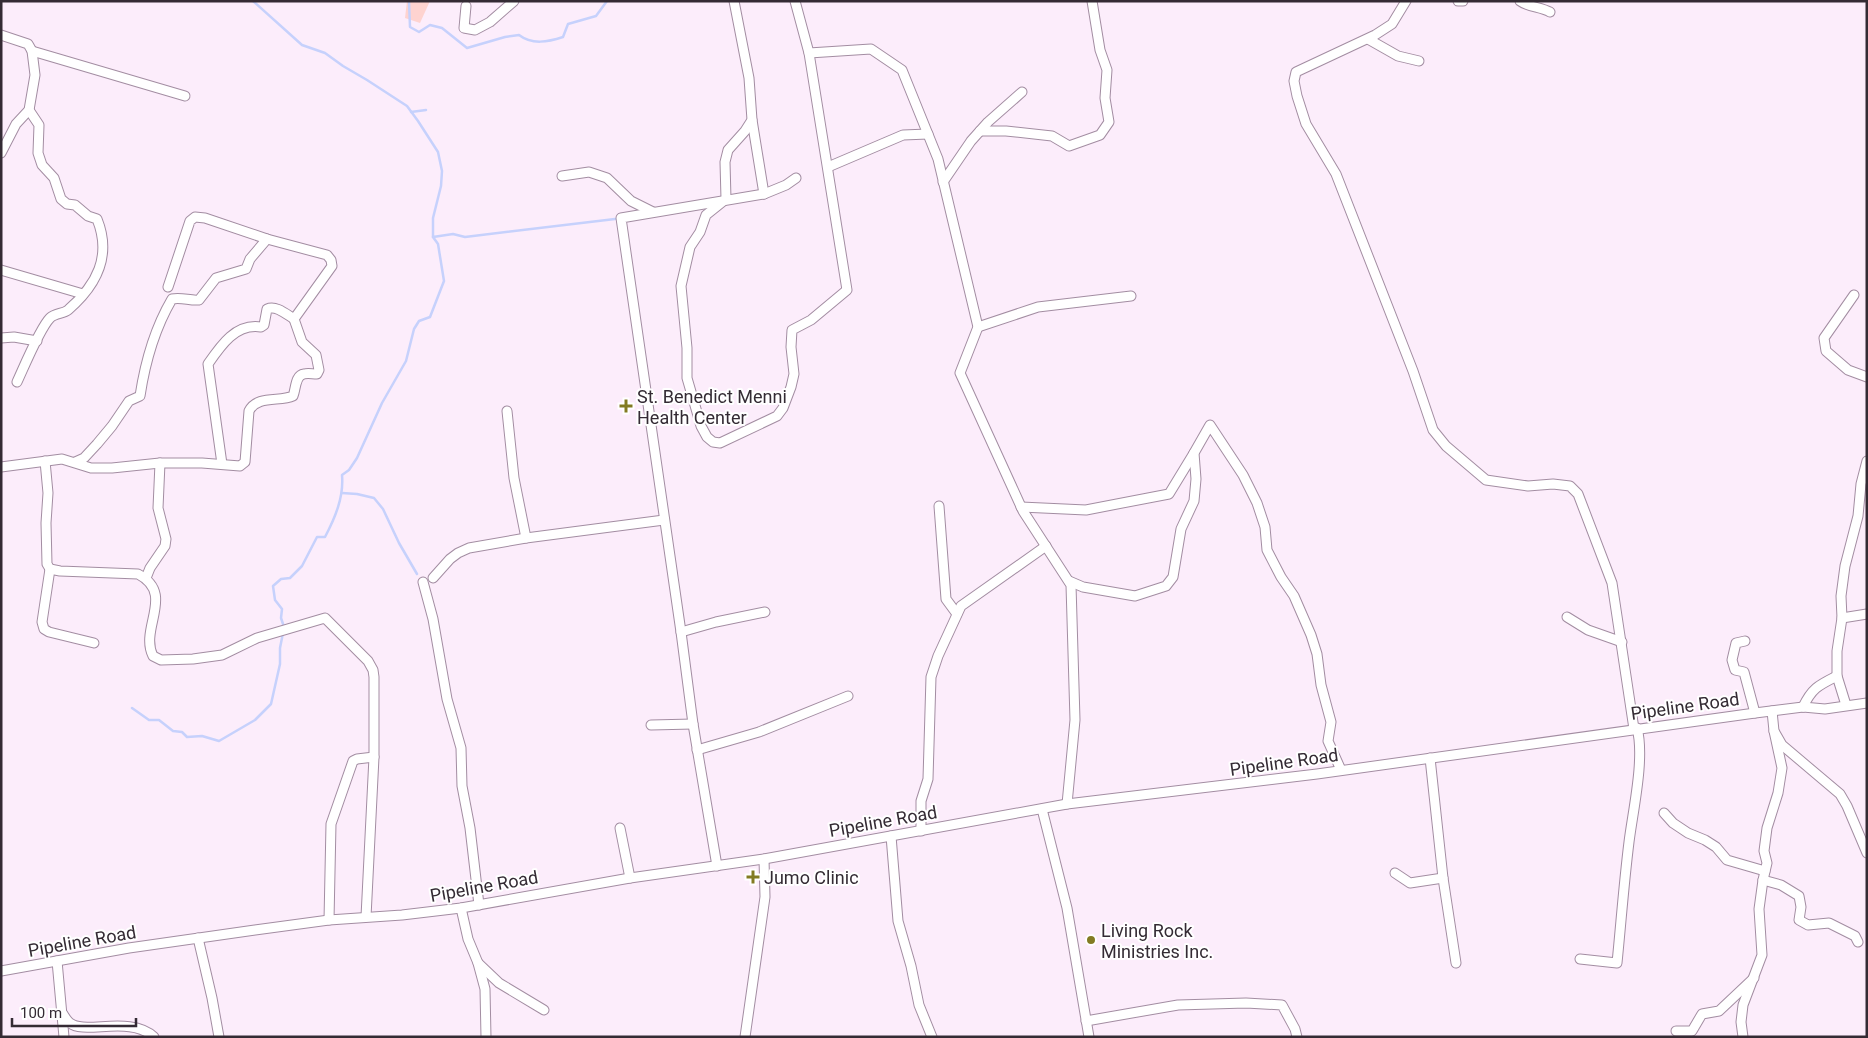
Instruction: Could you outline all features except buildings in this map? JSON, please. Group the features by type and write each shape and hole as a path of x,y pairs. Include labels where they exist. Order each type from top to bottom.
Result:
{"street":[{"path":"466,6 464,28 476,30 490,22 514,1"},
{"path":"734,1 749,78 752,120 764,194"},
{"path":"726,200 706,216 700,232 690,248 681,286 687,348 687,378 701,426 707,437 713,442 720,443 777,416 792,387 794,374 791,347 792,330 811,320 847,290 809,53 795,1"},
{"path":"980,131 1006,131 1052,136 1068,146 1100,135 1109,122 1105,98 1107,70 1100,50 1092,1"},
{"path":"1406,1 1392,24 1368,39 1296,72 1294,81 1306,124 1336,174 1413,370 1433,430 1446,446 1486,480 1528,486 1553,484 1570,486 1578,494 1612,583 1635,729 1640,739 1640,758 1628,846 1617,963 1580,959"},
{"path":"1458,1 1463,1"},
{"path":"1522,2 1541,7 1550,12"},
{"path":"1,35 28,44 32,51 34,63 34,86 29,110 16,124 1,153"},
{"path":"1368,39 1398,56 1418,61"},
{"path":"809,53 871,49 902,70 938,159 978,327 960,373 1021,507 1071,585 1075,720 1067,804"},
{"path":"32,51 184,96"},
{"path":"943,182 980,131 1022,92"},
{"path":"17,382 37,341 52,316 66,312 82,294 97,275 104,254 98,221 95,217 84,214 75,205 67,204 61,199 54,178 42,165 38,153 39,125 29,110"},
{"path":"726,200 725,162 728,150 752,120"},
{"path":"828,167 903,135 928,134"},
{"path":"562,176 589,172 607,178 631,201 653,212"},
{"path":"717,866 693,724 621,218 764,194 786,185 796,178"},
{"path":"168,287 190,221 195,217 214,221 267,239 327,255 331,260 332,266 294,319"},
{"path":"75,462 84,458 97,444 129,401 140,396 143,374 155,336 172,299 200,300 216,278 246,269 250,259 267,239"},
{"path":"1,270 82,294"},
{"path":"1854,294 1824,338 1826,351 1848,370 1867,377"},
{"path":"978,327 1038,307 1131,296"},
{"path":"1,466 62,459 91,468 112,468 160,462 240,466 245,462 251,406 261,402 293,396 299,375 316,374 319,370 316,355 302,342 294,319 279,309 267,308 264,325 261,327 247,326 240,330 218,349 208,364 222,464"},
{"path":"1,338 14,337 37,341"},
{"path":"507,411 514,478 526,538"},
{"path":"1021,507 1086,510 1169,494 1210,425 1242,475 1257,503 1265,527 1267,550 1294,596 1311,635 1317,654 1321,685 1331,722 1328,741 1341,770"},
{"path":"1069,581 1083,587 1135,596 1166,586 1173,577 1181,529 1194,501 1196,479 1194,453"},
{"path":"45,461 48,493 46,558 50,569 42,622 44,629 49,632 94,643"},
{"path":"1846,706 1837,676 1837,651 1842,618 1841,596 1845,566 1858,516 1861,484 1867,461"},
{"path":"146,578 150,568 165,546 166,539 158,508 160,462"},
{"path":"939,506 946,599 957,614"},
{"path":"433,578 458,552 493,543 664,520"},
{"path":"921,831 921,801 928,778 931,678 938,656 961,606 1046,546"},
{"path":"50,569 138,574 146,578 154,588 156,596 151,649 153,656 161,660 192,659 222,654 257,638 325,618 368,661 373,670 374,677 374,758 366,918"},
{"path":"423,582 433,619 447,699 460,748 462,786 470,828 479,905"},
{"path":"1071,598 1083,587"},
{"path":"681,632 716,622 765,612"},
{"path":"1842,618 1867,614"},
{"path":"1567,618 1588,630 1622,642"},
{"path":"1745,641 1736,643 1732,660 1735,670 1744,672 1755,713"},
{"path":"1804,707 1809,695 1818,686 1837,676"},
{"path":"698,750 758,732 848,696"},
{"name":"Pipeline Road","path":"1,970 129,948 329,920 461,908 630,878 764,859 1067,804 1199,790 1529,746 1635,729 1755,713 1804,707 1825,709 1867,702"},
{"path":"1743,1037 1741,1022 1743,1005 1762,956 1759,909 1767,863 1764,851 1767,828 1778,793 1782,768 1774,732 1772,711"},
{"path":"651,725 693,724"},
{"path":"1774,732 1782,745 1840,794 1867,852"},
{"path":"329,920 331,824 354,761 357,759 374,758"},
{"path":"1430,758 1443,878 1456,963"},
{"path":"1042,809 1067,908 1089,1037"},
{"path":"1664,813 1673,823 1688,833 1716,847 1728,860 1764,876 1799,896 1802,907 1799,920 1808,925 1829,923 1855,936 1858,942"},
{"path":"620,828 630,878"},
{"path":"891,836 898,921 911,966 919,1005 932,1037"},
{"path":"745,1037 763,905 764,859"},
{"path":"1395,873 1410,884 1443,878"},
{"path":"461,908 468,940 478,963 485,989 486,1037"},
{"path":"198,938 219,1037"},
{"path":"56,961 64,1037"},
{"path":"478,963 500,983 544,1010"},
{"path":"1676,1031 1692,1031 1702,1014 1719,1011 1754,977"},
{"path":"1086,1021 1178,1005 1246,1003 1282,1005 1295,1029 1297,1037"},
{"path":"63,1014 70,1024 79,1028 124,1026 138,1028 154,1037"}],"shaded area":[{"path":"407,1 430,1 420,23 405,18"}],"waterway":[{"path":"253,1 302,45 325,53 407,106 438,152 442,171 441,186 433,218 433,237 453,234 465,237 615,219"},
{"path":"409,1 410,27 419,32 430,25 442,28 467,48 519,35 529,40 540,42 563,37 568,24 596,16 607,1"},
{"path":"411,112 426,110"},
{"path":"284,627 281,618 282,609 275,600 273,586 281,579 290,578 302,566 317,537 325,537 338,507 342,491 342,475 349,470 357,458 382,403 406,361 414,329 419,321 430,317 444,281 438,244 433,237"},
{"path":"342,493 374,498 383,509 399,543 417,574"},
{"path":"132,708 149,720 159,720 173,731 182,732 187,737 202,736 219,741 255,720 271,704 280,664 280,648 283,633"}],"place":[{"name":"St. Benedict Menni Health Center","path":"626,406"},
{"name":"Jumo Clinic","path":"753,877"},
{"name":"Living Rock Ministries Inc.","path":"1091,940"}]}
